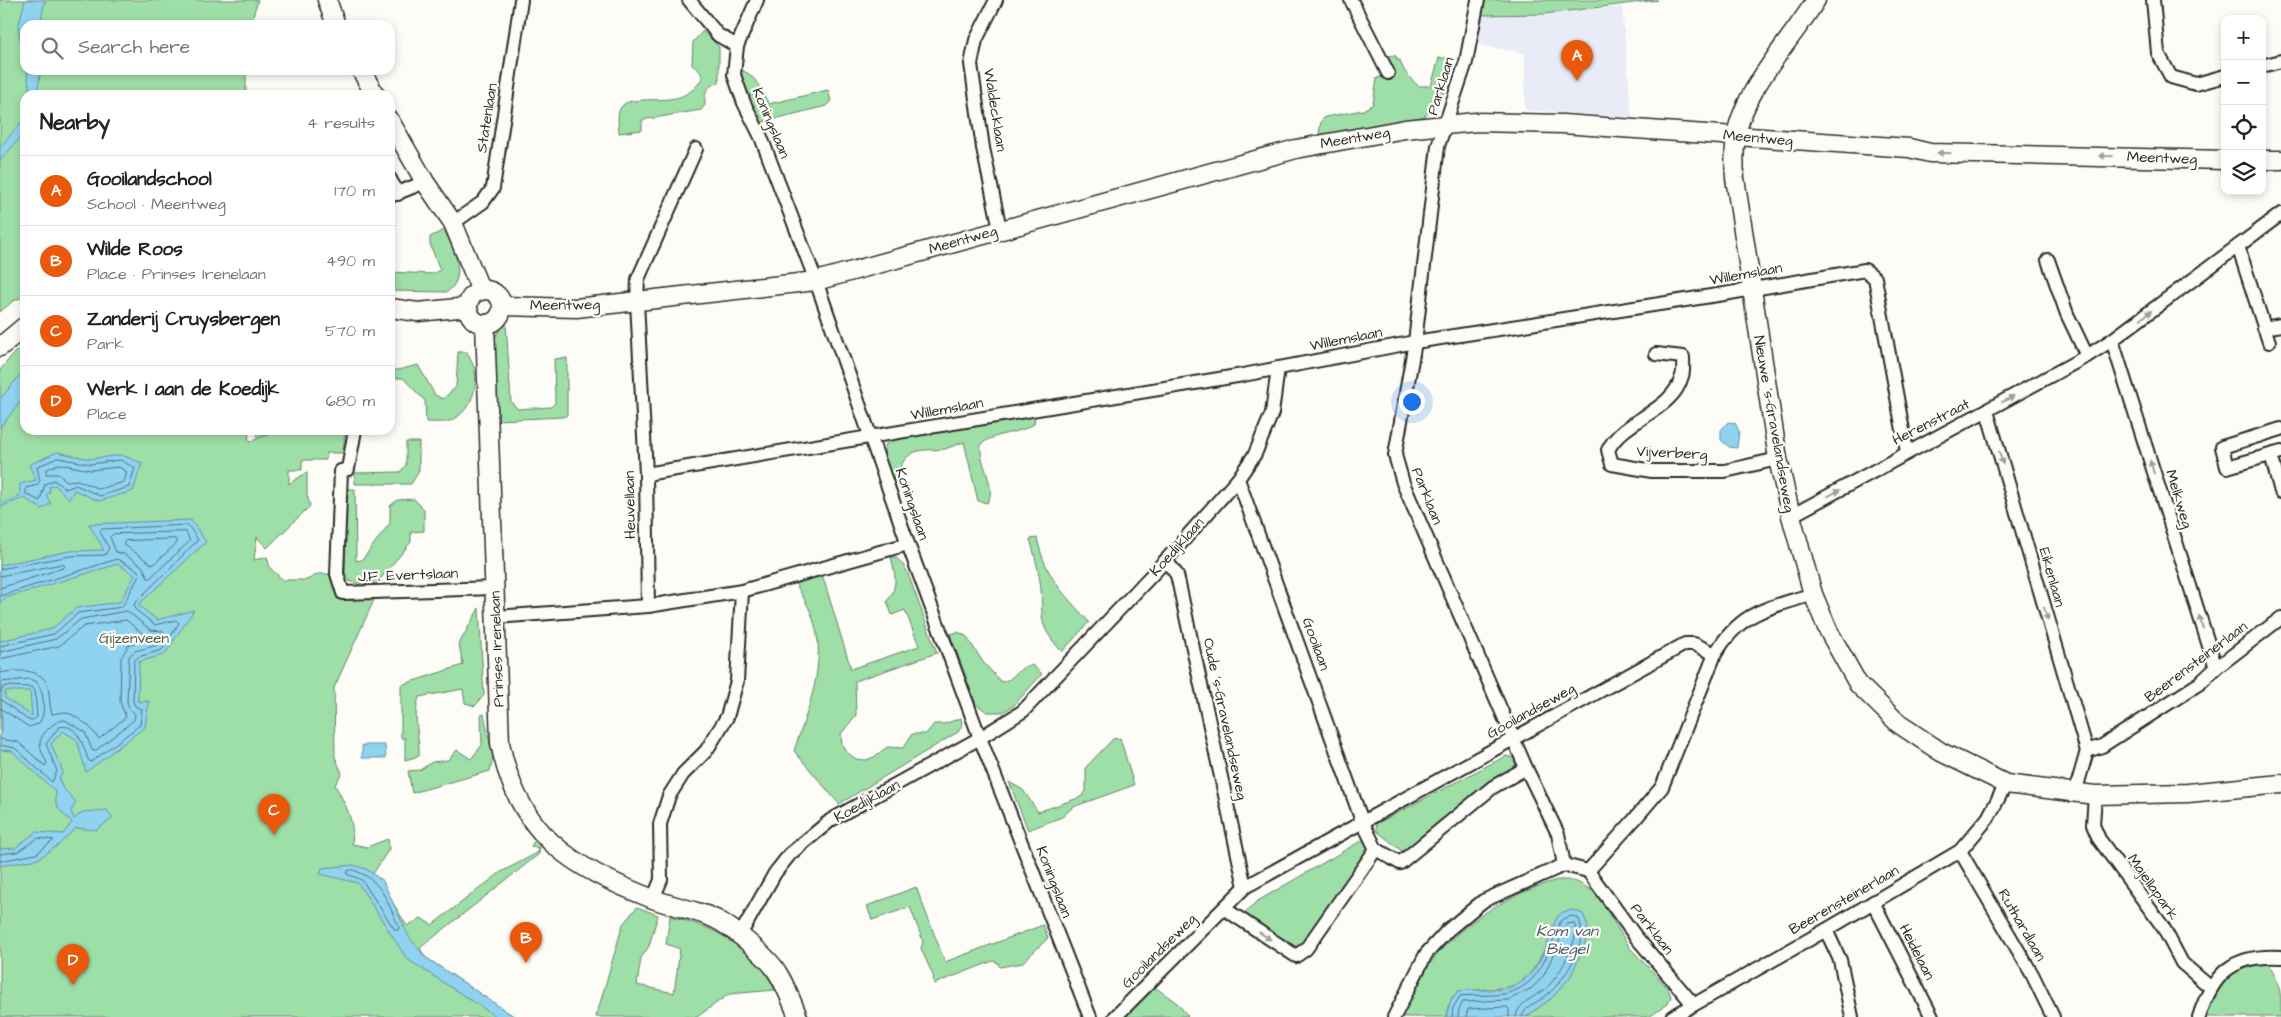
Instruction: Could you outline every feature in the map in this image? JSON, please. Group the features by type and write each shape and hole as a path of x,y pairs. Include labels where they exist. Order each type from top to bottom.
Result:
{"main road":[{"path":"327,0 334,20"},
{"name":"Nieuwe 's-Gravelandseweg","path":"1816,0 1802,24 1766,71 1740,122 1736,136 1735,178 1750,290 1778,459 1791,516 1813,594 1828,630 1858,684 1899,724 1941,752 2006,784 2094,795 2188,793 2281,784"},
{"path":"364,75 372,90"},
{"name":"Meentweg","path":"503,306 576,308 816,281 1296,149 1405,128 1476,122 1563,124 1909,148 1930,153 2221,160"},
{"path":"395,130 425,182 453,223 481,291"},
{"path":"2266,160 2281,160"},
{"path":"487,290 498,295 503,306 502,312 496,321 485,324 473,319 468,307 472,296 487,290"},
{"path":"395,309 418,312 468,307"},
{"name":"Prinses Irenelaan","path":"485,324 500,742 506,770 517,796 532,820 560,851 588,870 654,899"},
{"path":"0,347 20,330"},
{"path":"654,899 719,921 740,935 777,971 798,1017"}],"street":[{"name":"Statenlaan","path":"453,223 483,202 493,188 521,0"},
{"path":"689,0 718,35 737,46"},
{"name":"Koningslaan","path":"757,0 737,46 734,74 744,104 761,137 816,281 908,544 980,738 1090,1017"},
{"name":"Waldecklaan","path":"996,0 976,40 971,64 984,148 1000,229"},
{"path":"1351,0 1388,73"},
{"name":"Parklaan","path":"1478,0 1466,62 1438,146 1414,342 1395,454 1403,483 1526,768 1558,834 1564,865"},
{"path":"2154,0 2158,53 2171,77 2196,84 2221,77"},
{"path":"2266,65 2281,61"},
{"name":"Heuvellaan","path":"648,606 646,474 637,302 638,279 696,149"},
{"path":"395,195 425,182"},
{"name":"Herenstraat","path":"1791,516 2087,356 2112,340 2281,214"},
{"path":"2238,246 2269,342"},
{"path":"2048,260 2067,314 2087,356"},
{"name":"Willemslaan","path":"646,474 872,438 1278,368 1414,342 1750,290 1865,270 1875,278 1907,452"},
{"path":"2264,328 2281,325"},
{"name":"Melkweg","path":"2112,340 2216,668"},
{"name":"Vijverberg","path":"1656,354 1683,356 1683,376 1674,395 1614,438 1608,450 1612,464 1652,471 1725,471 1778,459"},
{"name":"Koedijklaan","path":"740,935 775,873 790,854 831,820 980,738 1023,711 1166,560 1238,479 1255,454 1272,413 1278,368"},
{"name":"Eikenlaan","path":"1987,411 2087,751"},
{"path":"2281,430 2222,447 2227,467 2276,453 2281,492"},
{"name":"J.F. Evertslaan","path":"354,435 348,469 341,471 337,574 343,593 494,588"},
{"name":"Gooilaan","path":"1238,479 1362,821"},
{"path":"496,617 648,606 742,591 908,544"},
{"name":"Oude 's-Gravelandseweg","path":"1166,560 1177,575 1245,887"},
{"path":"654,899 661,880 660,824 668,796 683,774 706,751 727,717 737,681 742,591"},
{"path":"1394,1017 1426,954 1448,930 1483,902 1564,865 1588,871 1662,786 1715,654 1727,635 1746,617 1813,594"},
{"name":"Beerensteinerlaan","path":"2087,751 2102,746 2149,717 2200,683 2216,668 2280,623"},
{"name":"Gooilandseweg","path":"1115,1017 1245,887 1686,644 1694,644 1715,654"},
{"path":"2075,793 2087,751"},
{"path":"1362,821 1376,849 1400,863 1493,787 1526,768"},
{"name":"Beerensteinerlaan","path":"1672,1017 1826,930 1960,851 1988,818 2006,784"},
{"name":"Majellapark","path":"2094,795 2093,826 2099,839 2163,927 2182,963 2210,987"},
{"path":"1225,909 1296,956 1306,949 1376,849"},
{"name":"Ruthardlaan","path":"1960,851 2032,974 2053,1017"},
{"name":"Parklaan","path":"1588,871 1636,937 1693,1004"},
{"name":"Heidelaan","path":"1873,902 1932,1017"},
{"path":"1826,930 1840,960 1852,1017"},
{"path":"2199,1017 2210,987 2224,970 2244,960 2281,957"}],"shaded area":[{"path":"1622,6 1632,118 1525,110 1525,53 1479,45 1481,15 1544,14"}],"green space":[{"path":"0,0 258,0 252,20 20,20 20,75 246,75 246,90 20,90 20,298 13,301 0,312"},
{"path":"1484,0 1658,0 1544,14 1481,15"},
{"path":"703,31 719,47 719,83 711,86 707,91 705,105 701,110 642,120 642,130 619,133 618,114 624,104 634,101 674,98 687,94 699,83 702,75 692,65 693,42"},
{"path":"1382,55 1396,56 1407,75 1419,86 1431,86 1439,58 1453,58 1450,75 1441,99 1436,106 1423,117 1319,135 1321,121 1325,117 1363,110 1373,104 1377,78 1390,74"},
{"path":"738,69 753,78 769,104 828,90 831,101 826,106 759,123"},
{"path":"444,230 452,246 458,271 457,279 453,286 447,292 395,291 395,272 432,274 440,270 430,244 430,237"},
{"path":"506,323 511,402 518,409 551,407 555,403 554,359 567,358 567,415 563,417 498,420 495,338 501,326"},
{"name":"Gijzenveen","path":"20,348 20,435 248,435 249,442 266,435 345,435 343,453 326,453 326,460 302,460 302,470 289,470 289,484 307,472 307,495 310,506 267,548 257,537 254,560 267,557 270,568 283,580 307,580 318,574 332,574 346,598 374,600 334,688 335,757 342,773 335,785 351,820 352,844 367,847 388,839 389,849 373,874 366,869 367,878 393,903 407,926 421,918 432,925 501,872 537,853 538,848 531,846 535,840 540,842 539,854 420,948 425,957 515,1017 0,1017 0,370"},
{"path":"458,352 467,352 476,374 472,398 468,405 463,412 450,421 426,422 425,401 403,378 395,378 395,370 418,365 435,395 443,399 456,387"},
{"path":"1035,415 1034,424 1021,430 994,437 981,444 982,459 990,490 990,497 987,503 978,501 964,442 945,449 920,451 911,454 901,466 893,482 884,451 886,444 896,439"},
{"path":"406,442 419,442 419,471 411,484 355,484 355,473 400,472 406,465"},
{"path":"346,489 355,489 356,561 362,560 390,523 390,506 397,500 414,499 424,509 424,531 411,532 411,542 377,583 358,584 349,581 345,573"},
{"path":"1037,538 1045,564 1051,575 1063,593 1089,622 1062,652 1047,633 1042,618 1040,581 1030,539"},
{"path":"891,557 899,560 907,571 937,653 855,681 856,715 841,734 842,744 845,751 856,759 866,760 874,757 887,747 903,748 912,734 926,734 934,724 944,724 961,718 962,726 958,732 839,804 794,751 815,684 818,650 817,633 812,616 794,581 822,574 851,669 919,646 905,610 892,615 887,601 895,585 895,574"},
{"path":"479,608 484,695 475,706 465,703 463,689 419,697 416,720 419,756 405,760 405,738 401,738 401,685 463,665 459,644"},
{"path":"958,632 966,636 983,662 1001,682 1010,679 1020,670 1032,665 1042,674 1013,706 1003,712 987,712 976,704 950,634"},
{"path":"484,714 493,758 490,771 412,793 408,771 420,770 432,762 448,760 457,750 471,759 482,745 481,715"},
{"path":"1120,738 1134,785 1073,807 1062,817 1028,830 1009,782 1023,790 1038,812 1081,797 1086,791 1086,767 1113,739"},
{"path":"1506,756 1514,758 1516,766 1489,781 1403,852 1377,831 1376,824"},
{"path":"1366,838 1371,848 1302,949 1294,949 1242,915 1256,902"},
{"path":"1557,880 1569,880 1579,883 1596,893 1630,948 1668,988 1671,997 1668,1004 1649,1017 1525,1017 1552,998 1544,950 1525,978 1516,984 1469,991 1453,996 1448,1007 1447,1017 1401,1017 1414,988 1432,961 1462,930 1479,917 1517,895"},
{"path":"916,887 945,962 1043,925 1048,938 1022,963 1000,967 997,962 993,961 934,984 933,975 921,949 923,941 910,907 872,920 867,906"},
{"path":"637,907 658,915 649,946 641,958 637,985 674,993 680,949 666,944 670,916 703,926 744,949 756,960 775,990 729,994 697,1017 596,1017 623,924"},
{"path":"2266,962 2275,975 2279,988 2281,1017 2205,1017 2209,998 2226,977 2249,965"},
{"path":"1152,985 1177,1003 1188,1016 1119,1017"}],"water":[{"path":"25,0 45,0 41,20 20,20"},
{"path":"20,20 20,38 18,28"},
{"path":"28,75 40,75 38,90 29,90"},
{"path":"20,124 20,138 0,161 0,147"},
{"path":"20,375 20,402 0,428 0,399"},
{"path":"1728,422 1735,423 1739,431 1737,448 1729,447 1721,440 1721,430"},
{"path":"57,452 90,459 121,455 142,463 133,491 99,501 74,490 69,499 55,485 49,487 50,492 46,495 51,503 42,509 24,498 5,505 0,509 0,505 20,495 20,484 36,480 29,465"},
{"path":"191,520 206,542 138,605 157,620 194,610 165,654 139,662 138,702 149,701 145,727 86,772 77,740 63,731 51,744 63,772 59,778 62,787 76,802 71,811 74,819 83,812 107,810 113,818 96,830 76,828 57,846 38,859 0,866 0,849 15,848 36,832 63,834 72,822 57,805 56,792 12,751 0,750 0,732 2,732 0,641 52,629 76,608 120,602 135,575 118,564 5,598 0,603 0,565 70,551 104,550 89,524","holes":["5,691 30,691 32,716 5,698"]},
{"path":"362,745 385,745 386,758 362,758"},
{"path":"353,865 366,869 383,881 409,937 425,957 515,1017 497,1017 407,959 358,883 320,874 322,868"},
{"name":"Kom van Biegel","path":"1573,910 1583,914 1588,926 1585,943 1571,976 1552,998 1525,1017 1447,1017 1450,1003 1458,991 1505,989 1526,979 1545,950 1557,917 1563,912"}],"place":[{"name":"Gooilandschool","path":"1577,81"},
{"name":"Zanderij Cruysbergen","path":"274,835"},
{"name":"Wilde Roos","path":"526,963"},
{"name":"Werk 1 aan de Koedijk","path":"73,985"}]}
